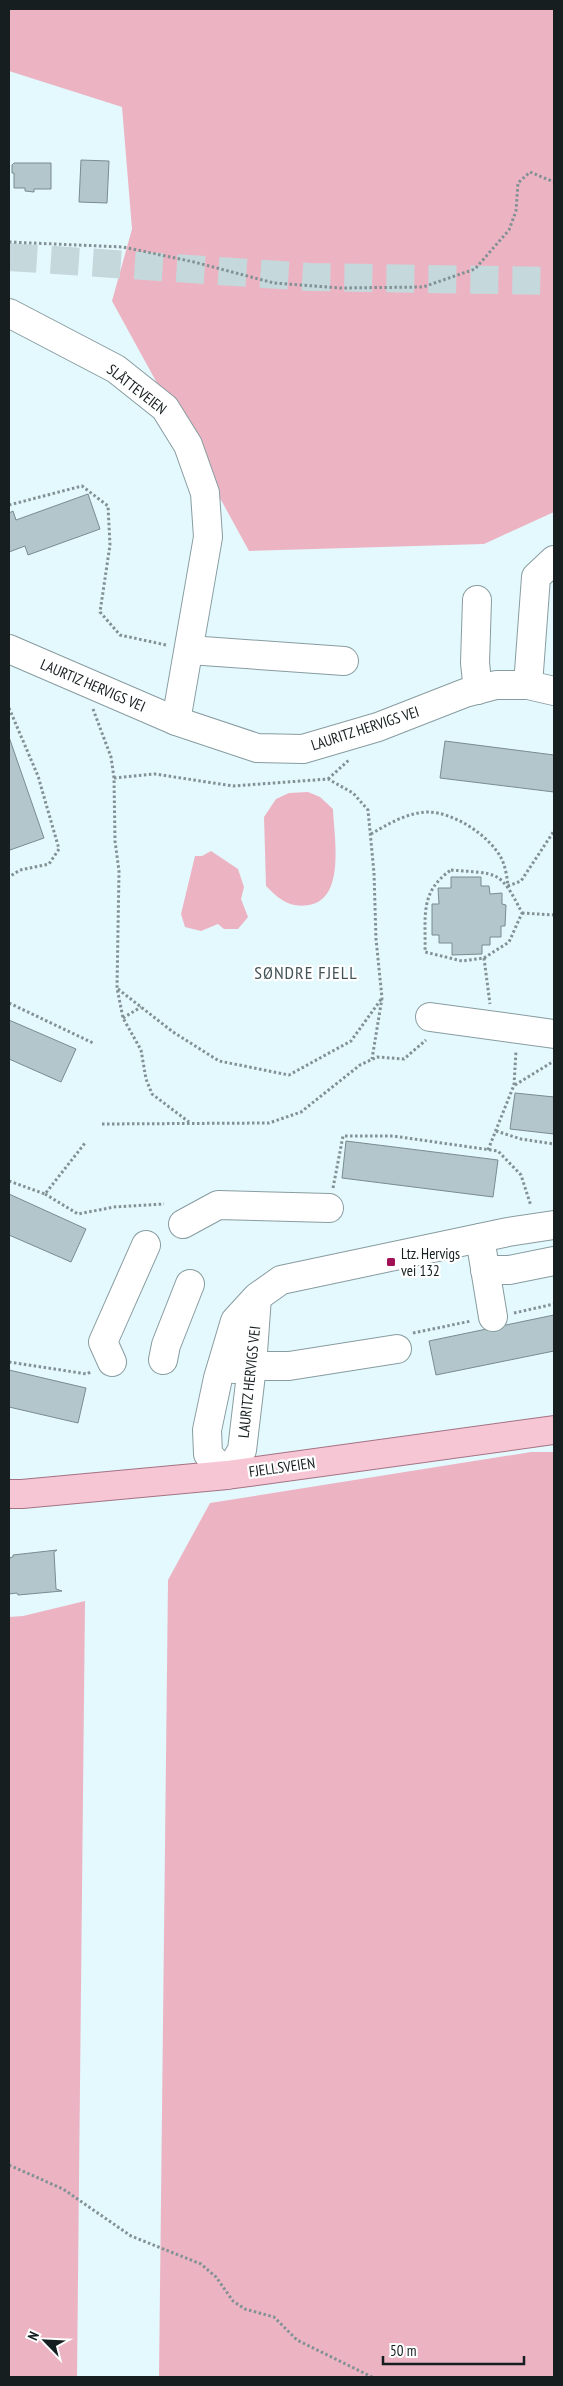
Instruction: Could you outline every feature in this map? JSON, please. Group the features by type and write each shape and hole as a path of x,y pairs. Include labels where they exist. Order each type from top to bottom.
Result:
{"main road":[{"name":"FJELLSVEIEN","path":"9,1494 227,1475 554,1430"}],"street":[{"name":"SLÅTTEVEIEN","path":"9,313 116,369 165,408 188,445 205,493 208,537 176,721"},
{"path":"528,685 536,576 554,560"},
{"path":"477,600 475,663 478,690"},
{"name":"LAURTIZ HERVIGS VEI","path":"9,649 176,721"},
{"path":"189,650 344,662"},
{"name":"LAURITZ HERVIGS VEI","path":"176,721 257,748 303,748 378,727 496,685 528,685 554,692"},
{"path":"430,1017 554,1034"},
{"path":"183,1224 218,1205 329,1208"},
{"name":"LAURITZ HERVIGS VEI","path":"257,1297 252,1366 242,1450 227,1475 208,1454 207,1430 220,1372 235,1321 257,1297 281,1280 546,1226"},
{"path":"480,1238 493,1317"},
{"path":"112,1362 103,1342 146,1245"},
{"path":"486,1270 509,1270 554,1261"},
{"path":"163,1360 166,1345 190,1284"},
{"path":"220,1372 252,1366 289,1366 397,1349"}],"path":[{"path":"9,242 123,247 194,262 274,283 341,288 424,287 475,269 509,230 516,211 518,183 530,172 554,182"},
{"path":"9,505 82,486 108,506 110,545 100,612 120,635 189,650"},
{"path":"91,684 93,709 111,757 114,778 115,841 119,871 117,988 123,1018 141,1050 146,1079 152,1094 189,1122"},
{"path":"9,708 38,776 59,849 49,864 20,870 9,877"},
{"path":"114,778 155,774 233,786 328,778 353,793 368,810 374,873 376,939 382,998 372,1059"},
{"path":"371,834 394,820 428,812 454,818 484,837 500,856 508,886 522,913"},
{"path":"508,886 522,881 554,831"},
{"path":"508,886 492,873 450,870 438,879 426,900 425,952 462,962 484,958 509,942 522,913"},
{"path":"522,913 554,914"},
{"path":"484,958 488,983 503,1027 514,1085 488,1150"},
{"path":"117,988 173,1032 219,1061 289,1075 351,1041 382,998"},
{"path":"9,1003 93,1043"},
{"path":"123,1018 141,1007"},
{"path":"102,1124 269,1123 301,1112 360,1065 372,1059 377,1057 404,1059 426,1041 430,1017"},
{"path":"514,1085 554,1061"},
{"path":"496,1132 521,1139 554,1144"},
{"path":"329,1208 343,1136 393,1136 498,1152 521,1175 546,1226"},
{"path":"45,1194 85,1143"},
{"path":"9,1181 45,1194 78,1214 114,1207 164,1204"},
{"path":"9,1362 87,1374 112,1362"},
{"path":"9,2165 64,2189 130,2236 200,2264 216,2277 233,2301 245,2309 274,2317 297,2340 372,2377"}],"shaded area":[{"path":"9,9 554,9 554,512 484,544 249,551 112,301 132,229 122,107 9,71"},
{"path":"308,792 320,797 333,809 336,850 333,879 328,891 321,900 302,906 285,902 266,886 264,817 276,799 289,793"},
{"path":"211,851 238,869 244,887 241,899 248,917 238,929 224,929 218,924 201,931 185,927 181,914 195,856 202,856"},
{"path":"531,1452 554,1452 554,2377 159,2377 168,1580 210,1503"},
{"path":"85,1601 77,2377 9,2377 9,1617 23,1616"}],"building":[{"path":"81,160 109,161 107,203 79,202"},
{"path":"14,163 51,163 51,189 34,189 34,192 25,191 25,188 14,188 12,165"},
{"path":"88,494 100,529 28,555 25,546 9,552 9,513 13,511 16,520"},
{"path":"9,737 44,838 10,850 9,848"},
{"path":"445,741 554,755 554,792 440,778"},
{"path":"451,877 481,877 481,886 489,886 490,894 502,893 502,904 506,905 505,926 501,926 501,937 490,937 490,945 482,945 482,954 452,955 452,943 439,943 439,935 432,935 432,904 439,904 438,888 451,888"},
{"path":"9,1020 76,1049 61,1082 9,1059"},
{"path":"515,1093 554,1097 554,1134 510,1129"},
{"path":"346,1141 498,1160 493,1197 342,1178"},
{"path":"9,1194 86,1229 71,1262 9,1235"},
{"path":"554,1315 554,1351 436,1375 429,1341"},
{"path":"9,1370 86,1388 78,1423 9,1407"},
{"path":"57,1550 54,1552 56,1589 62,1591 18,1595 17,1593 9,1594 9,1558 13,1557 13,1555"}],"tunnel":[{"path":"9,257 310,277 554,281"}],"place":[{"name":"Ltz. Hervigs vei 132","path":"391,1262"}],"district":[{"name":"SØNDRE FJELL","path":"306,972"}]}
